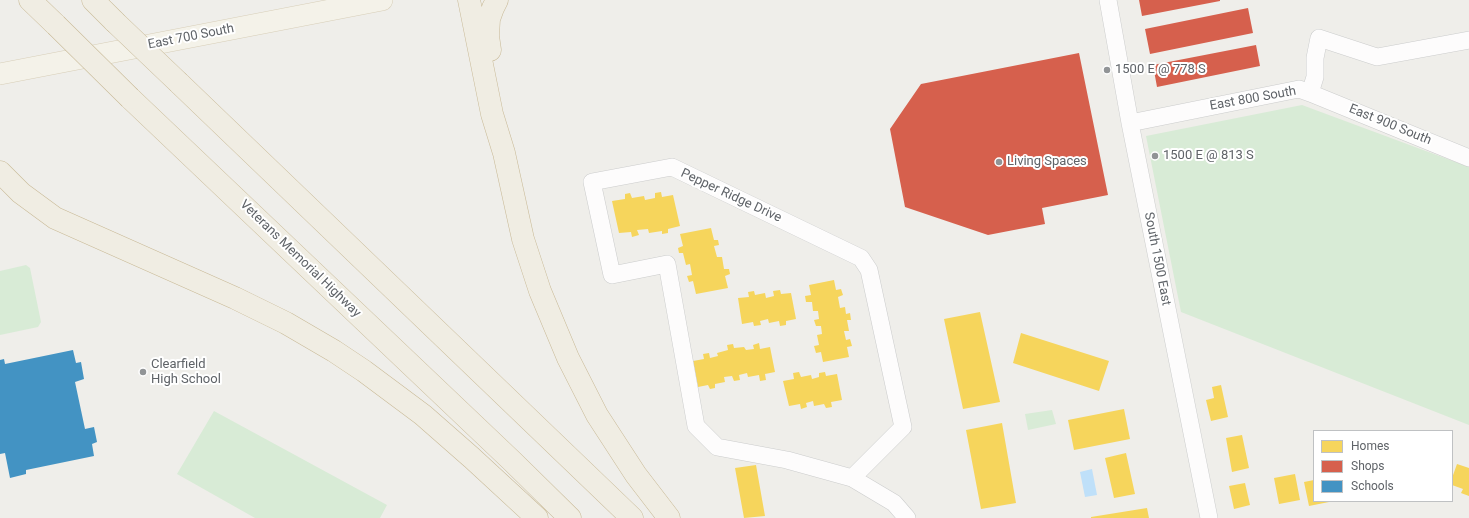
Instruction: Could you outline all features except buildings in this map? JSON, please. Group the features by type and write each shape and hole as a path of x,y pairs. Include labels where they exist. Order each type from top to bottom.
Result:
{"highway":[{"name":"Veterans Memorial Highway","path":"30,0 130,98 570,518"},
{"path":"93,0 632,518"},
{"path":"469,0 491,108 504,154 518,218 531,266 552,322 565,352 609,436 639,480 669,518"},
{"path":"497,0 490,15 488,32 490,51 503,111 504,154"},
{"path":"0,172 21,193 55,218 235,298 286,323 334,351 364,371 423,415 537,518"}],"main road":[{"name":"East 700 South","path":"0,74 382,0"}],"street":[{"name":"South 1500 East","path":"1108,0 1130,123 1209,518"},
{"name":"East 800 South","path":"1130,123 1299,89 1310,93 1315,77 1315,58 1319,38 1377,57 1469,40"},
{"name":"East 900 South","path":"1310,93 1469,158"},
{"name":"Pepper Ridge Drive","path":"852,478 903,427 869,270 861,258 672,167 592,182 612,275 667,264 696,426 717,447 787,460 852,478 894,503 907,518"}],"green space":[{"path":"1302,105 1469,167 1469,425 1181,312 1146,136"},
{"path":"26,265 30,268 41,322 38,327 0,335 0,271"},
{"path":"1052,410 1056,424 1028,430 1025,414"},
{"path":"214,411 387,505 380,518 255,518 177,474"}],"water":[{"path":"1092,469 1097,495 1085,497 1080,472"}],"place":[{"name":"1500 E @ 778 S","path":"1107,70"},
{"name":"1500 E @ 813 S","path":"1155,156"},
{"name":"Living Spaces","path":"999,162"},
{"name":"Clearfield High School","path":"143,372"}]}
